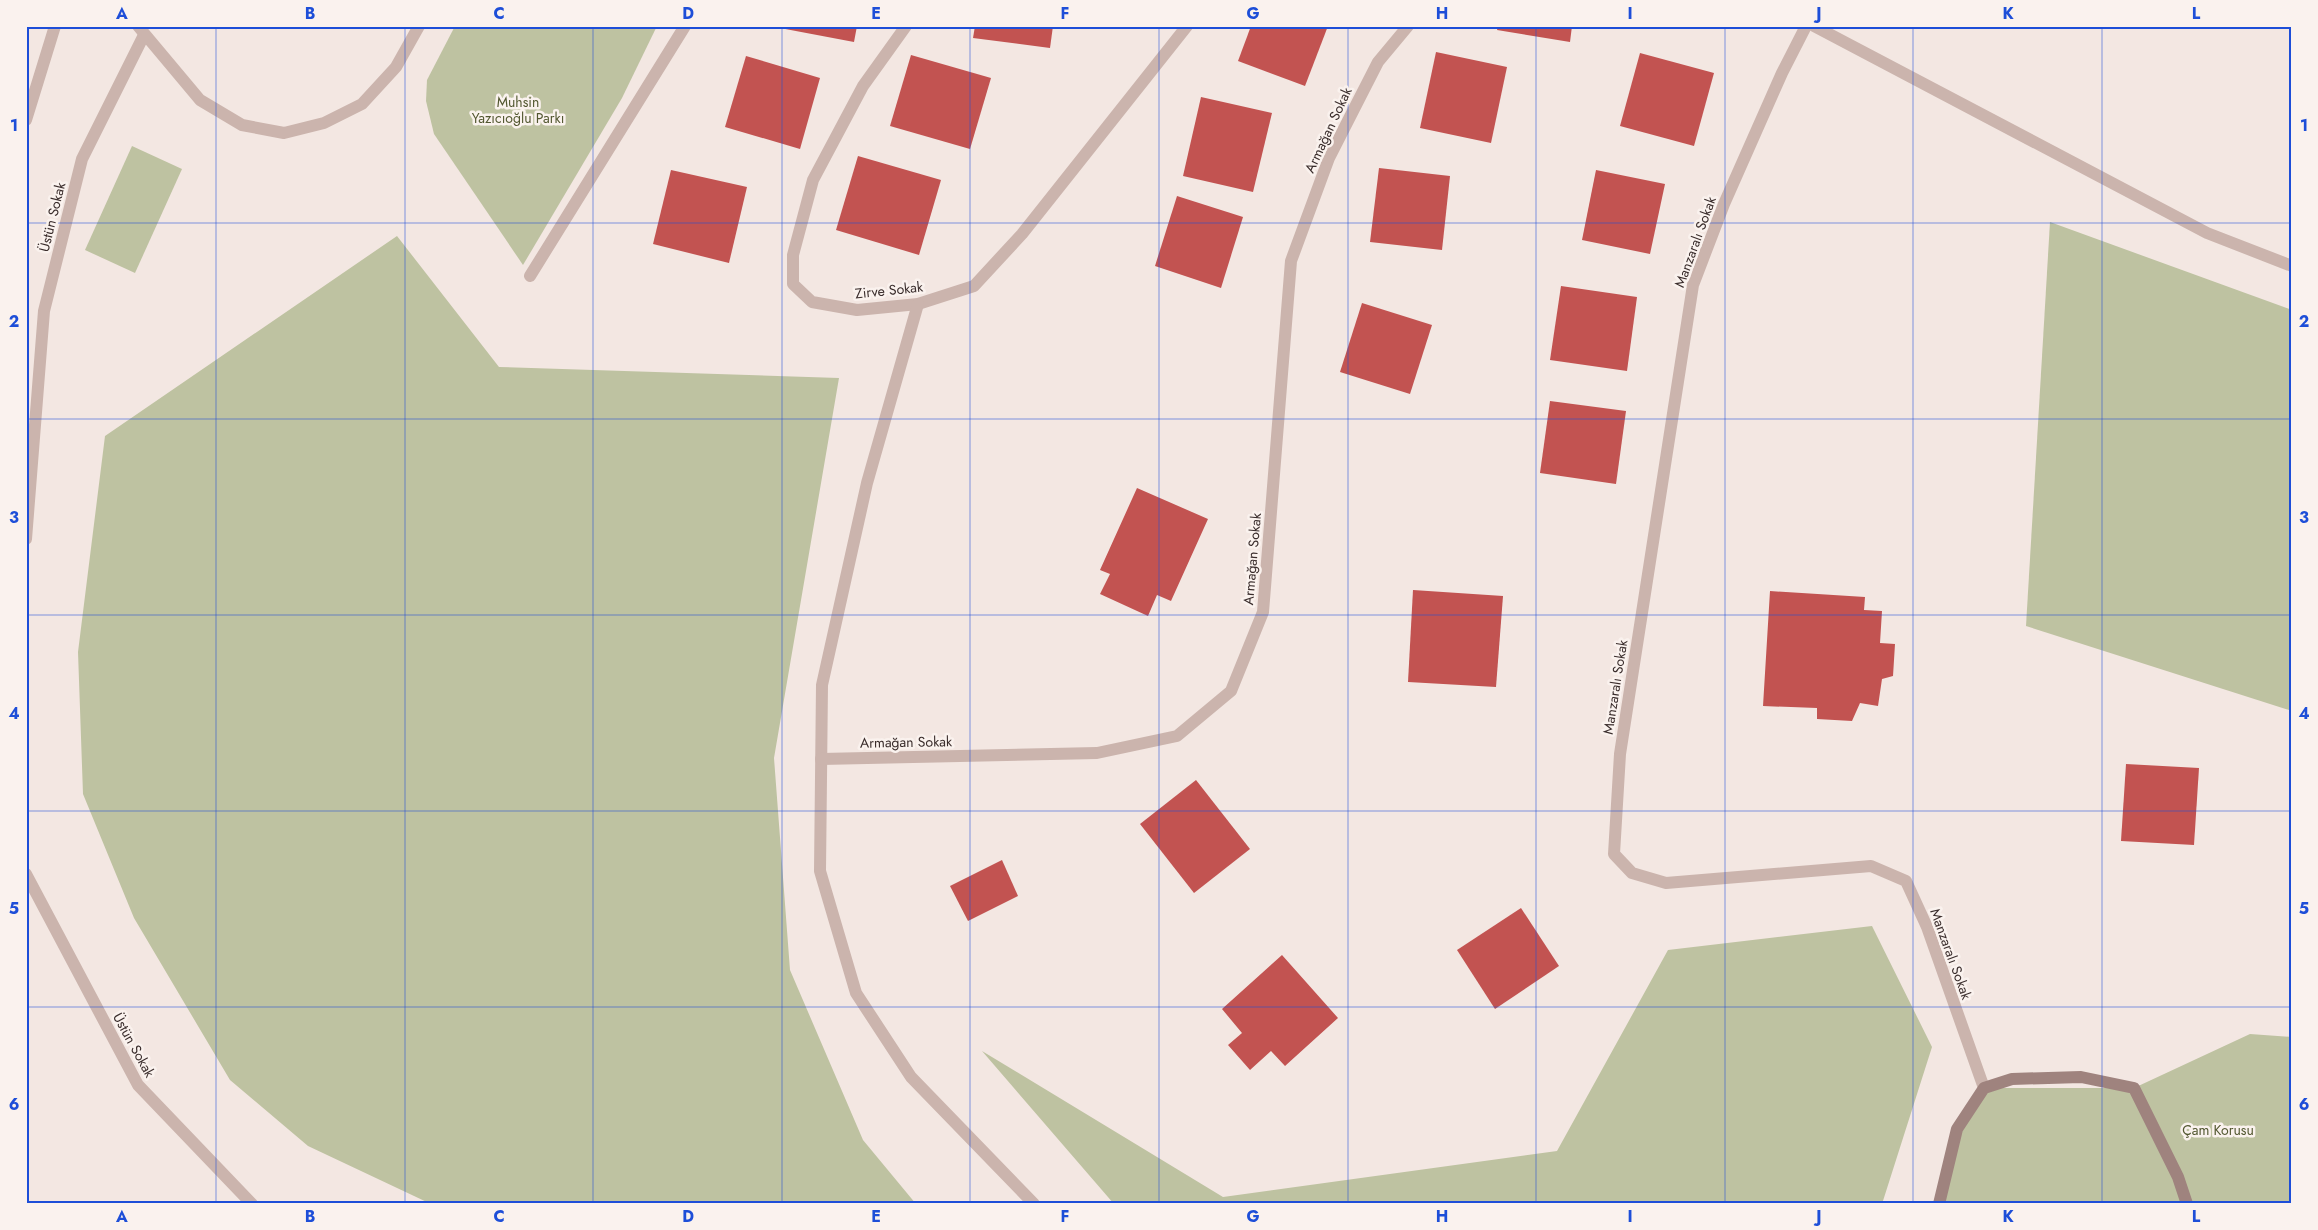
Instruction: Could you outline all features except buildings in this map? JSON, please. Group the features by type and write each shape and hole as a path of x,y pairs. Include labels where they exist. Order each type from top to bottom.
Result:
{"street":[{"path":"26,120 55,26"},
{"path":"141,30 200,100 242,125 284,133 324,123 362,104 396,67 419,26"},
{"path":"530,276 686,26"},
{"name":"Zirve Sokak","path":"906,26 863,86 813,180 793,255 793,284 812,302 857,310 918,304 974,286 1022,234 1187,26"},
{"name":"Armağan Sokak","path":"821,759 1097,753 1176,736 1231,691 1263,612 1291,261 1329,158 1378,62 1408,26"},
{"name":"Manzaralı Sokak","path":"1806,26 1782,73 1724,204 1693,285 1620,754 1614,854 1632,873 1666,883 1870,866 1906,881 1927,926 1984,1088"},
{"path":"1814,26 2207,233 2292,266"},
{"name":"Üstün Sokak","path":"26,539 44,311 82,159 141,30"},
{"path":"918,304 867,483 822,685 820,871 856,993 911,1077 1034,1204"},
{"name":"Üstün Sokak","path":"26,874 138,1085 252,1204"},
{"path":"1939,1204 1957,1129 1984,1088 2012,1078 2081,1077 2134,1088 2178,1176 2187,1204"}],"green space":[{"name":"Muhsin Yazıcıoğlu Parkı","path":"455,26 657,26 622,98 523,265 434,134 426,101 427,80"},
{"path":"132,146 182,169 135,273 85,250"},
{"path":"2050,222 2292,310 2292,711 2026,626"},
{"path":"397,236 499,367 839,378 774,758 790,970 863,1140 916,1204 431,1204 308,1146 230,1080 134,918 83,794 78,652 105,436"},
{"path":"1872,926 1932,1047 1882,1204 1114,1204 982,1051 1223,1197 1557,1151 1668,950"},
{"name":"Çam Korusu","path":"2250,1034 2292,1037 2292,1204 1939,1204 1957,1129 1984,1088 2134,1088"}]}
